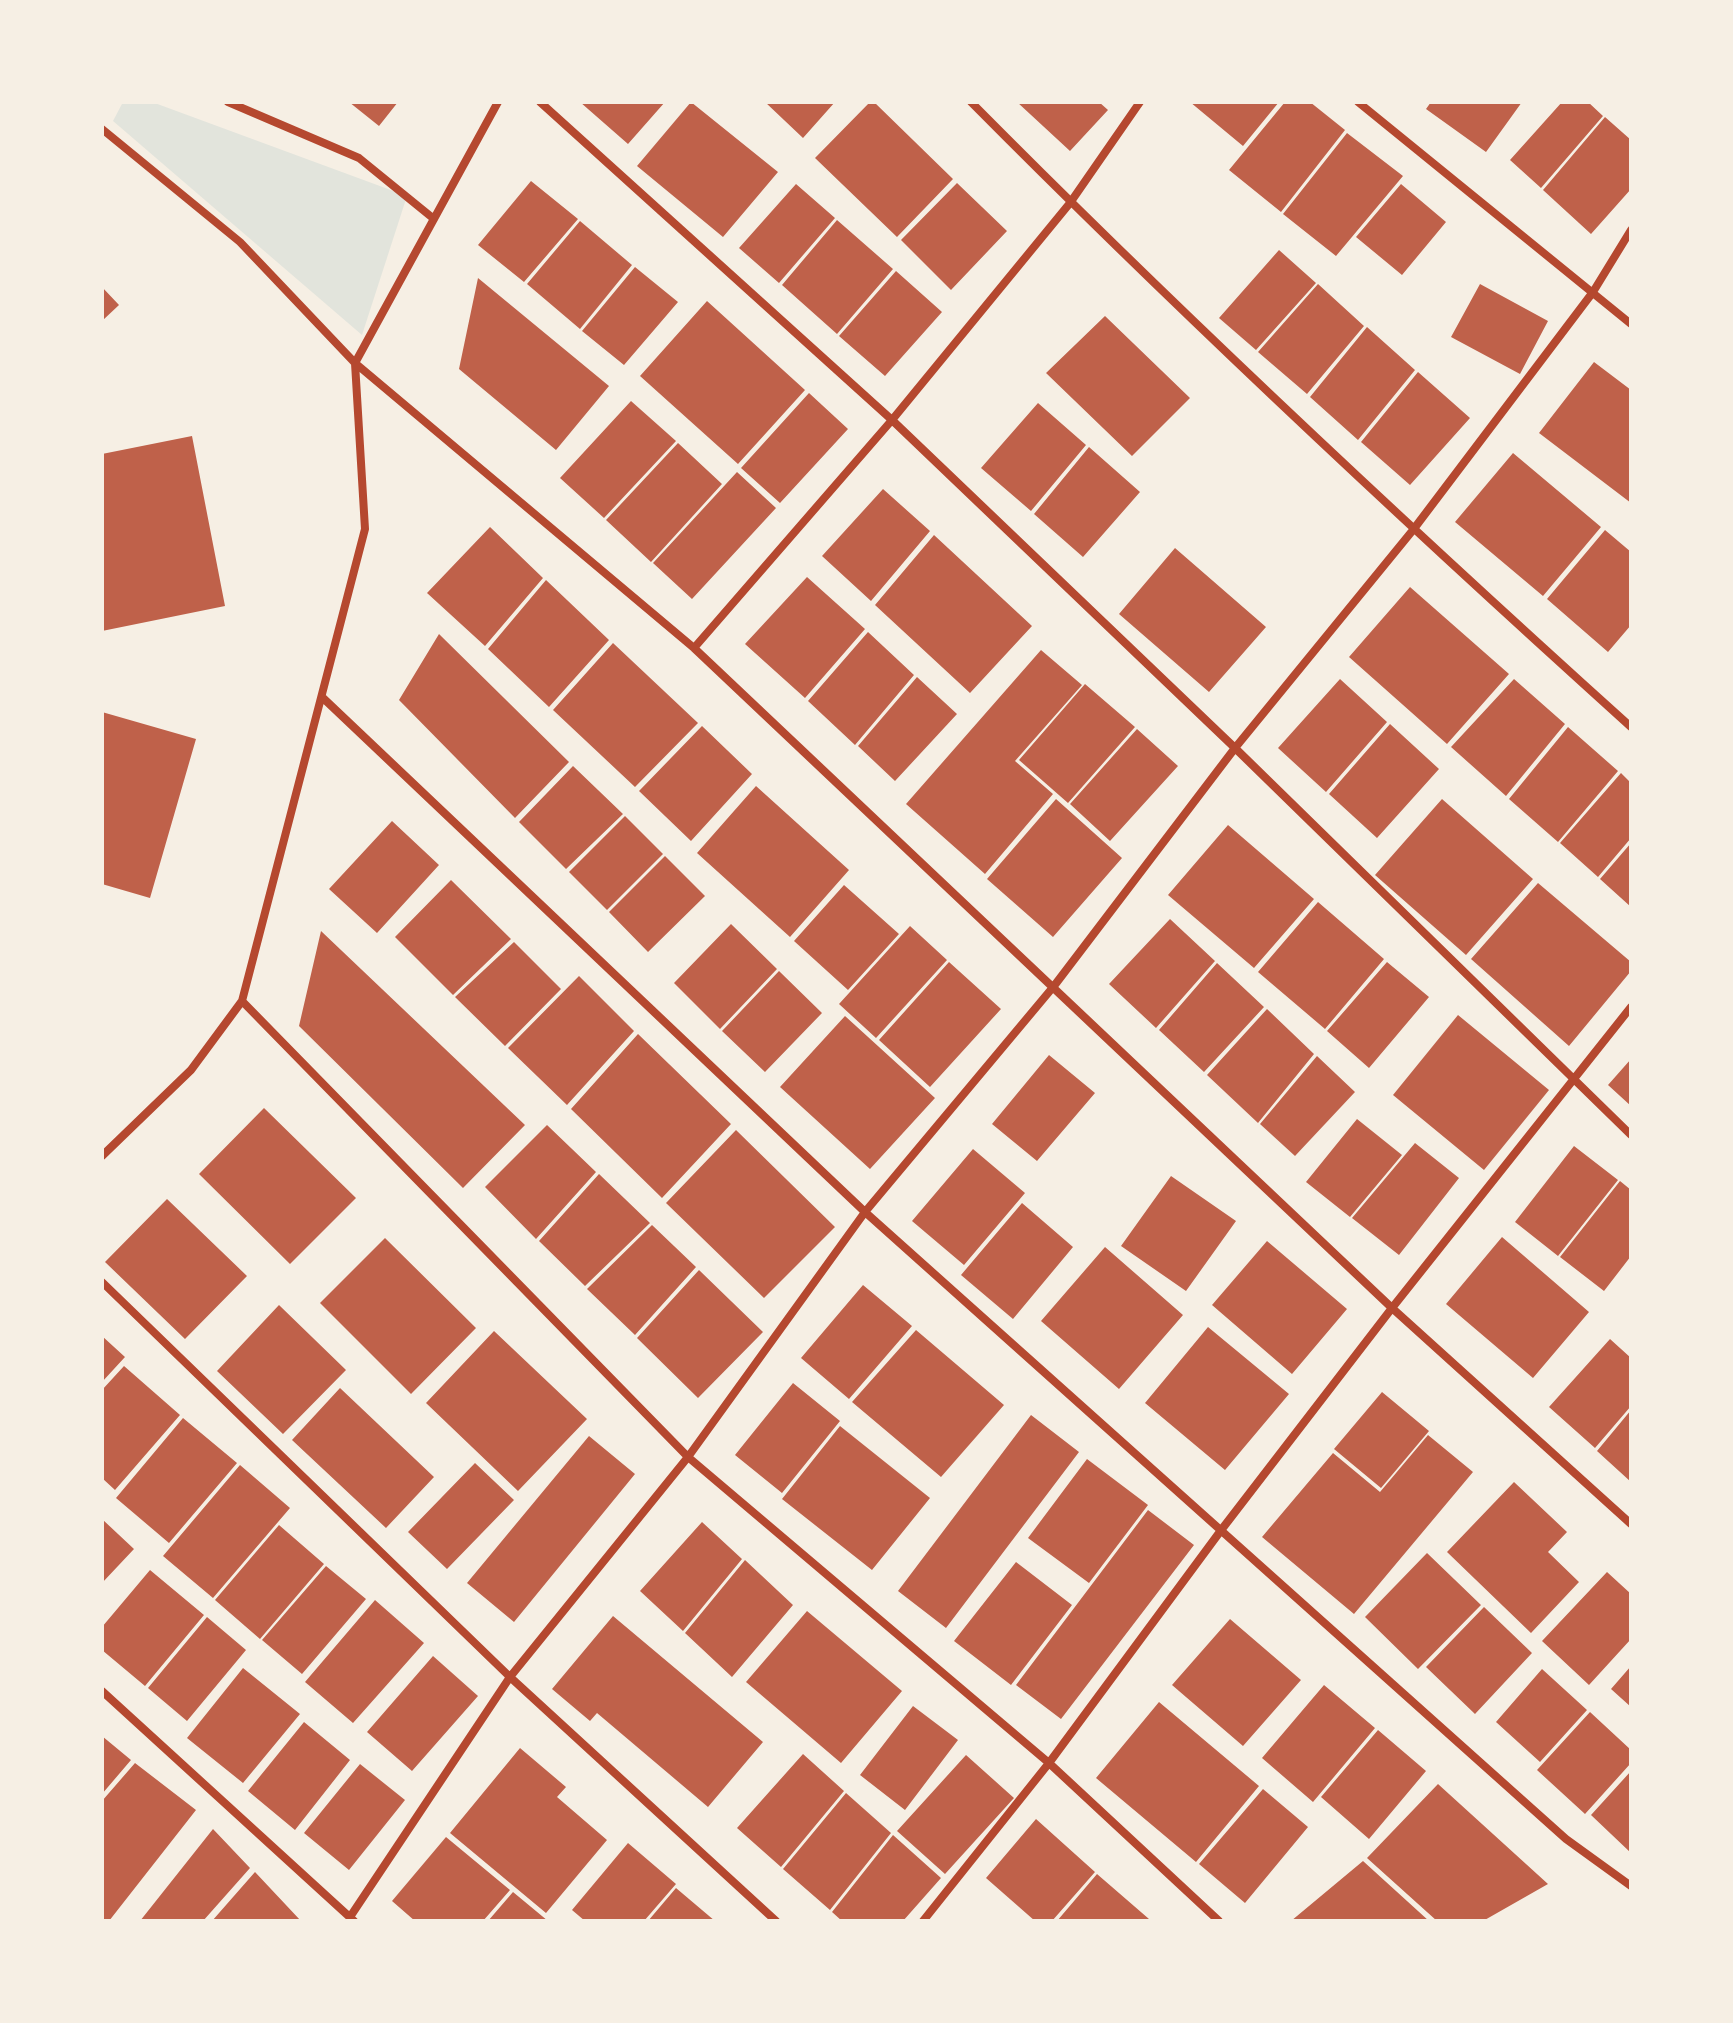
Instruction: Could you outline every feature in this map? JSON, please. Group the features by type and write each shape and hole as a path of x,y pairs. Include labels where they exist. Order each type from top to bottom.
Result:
{"street":[{"path":"228,102 359,158 434,219"},
{"path":"102,1156 191,1070 242,1001 365,529 355,363 498,102"},
{"path":"540,102 892,420 1235,748 1631,1135"},
{"path":"971,102 1070,203 1413,530 1631,727"},
{"path":"694,648 892,420 1070,203 1140,102"},
{"path":"1358,102 1631,324"},
{"path":"102,129 240,242 355,363 694,648 1392,1308 1631,1524"},
{"path":"102,1691 352,1919 510,1677 688,1457 865,1212 1054,986 1235,748 1413,530 1593,292 1631,230"},
{"path":"322,697 865,1212 1566,1839 1631,1886"},
{"path":"242,1001 688,1457 1049,1763 1219,1921"},
{"path":"923,1921 1049,1763 1222,1529 1392,1308 1631,1007"},
{"path":"102,1282 510,1677 776,1921"}],"shaded area":[{"path":"123,102 152,102 407,196 362,335 113,121"}],"building":[{"path":"349,102 398,102 379,126"},
{"path":"580,102 665,102 628,144"},
{"path":"691,102 778,172 723,237 637,166"},
{"path":"765,102 835,102 803,138"},
{"path":"870,102 874,102 953,179 897,237 815,158"},
{"path":"1017,102 1099,102 1108,110 1070,151"},
{"path":"1190,102 1279,102 1243,146"},
{"path":"1285,102 1310,102 1345,130 1281,212 1229,170"},
{"path":"1431,102 1522,102 1486,152 1426,109"},
{"path":"1562,102 1588,102 1603,116 1541,188 1510,160"},
{"path":"1605,117 1631,140 1631,189 1591,234 1543,190"},
{"path":"1347,133 1403,176 1336,256 1283,214"},
{"path":"531,181 578,219 524,282 478,245"},
{"path":"957,183 1007,231 951,290 901,240"},
{"path":"796,184 835,218 779,283 739,248"},
{"path":"1401,184 1446,222 1402,275 1356,237"},
{"path":"837,220 893,269 837,334 782,285"},
{"path":"580,221 632,265 580,329 527,284"},
{"path":"1279,250 1316,283 1256,350 1219,318"},
{"path":"635,267 678,302 624,365 582,331"},
{"path":"896,271 942,312 885,376 839,336"},
{"path":"478,278 609,386 556,450 459,369"},
{"path":"1318,284 1364,326 1307,394 1258,352"},
{"path":"1480,284 1548,321 1520,374 1451,337"},
{"path":"102,287 119,305 102,321"},
{"path":"707,301 805,390 738,464 640,376"},
{"path":"1105,316 1190,398 1132,456 1046,373"},
{"path":"1367,327 1415,370 1358,440 1310,397"},
{"path":"1594,362 1631,390 1631,503 1539,433"},
{"path":"1418,372 1470,418 1410,485 1361,442"},
{"path":"809,393 848,429 780,503 741,468"},
{"path":"631,401 676,441 604,518 560,478"},
{"path":"1038,403 1086,445 1031,511 981,468"},
{"path":"192,436 225,606 102,631 102,454"},
{"path":"678,443 722,484 651,562 606,520"},
{"path":"1089,447 1140,492 1083,557 1034,514"},
{"path":"1513,453 1601,527 1543,596 1455,522"},
{"path":"737,472 776,508 692,599 653,563"},
{"path":"883,489 930,531 871,601 822,556"},
{"path":"490,527 543,578 485,646 427,593"},
{"path":"1605,530 1631,552 1631,625 1608,652 1547,599"},
{"path":"934,535 1032,626 970,693 875,605"},
{"path":"1175,548 1266,627 1209,692 1119,614"},
{"path":"807,577 865,629 805,698 745,644"},
{"path":"546,580 609,640 549,707 488,649"},
{"path":"1410,587 1509,674 1447,744 1349,657"},
{"path":"868,632 914,675 855,745 808,701"},
{"path":"439,634 569,762 515,818 399,700"},
{"path":"613,643 698,723 635,787 553,710"},
{"path":"1041,650 1082,685 1015,761 1053,794 985,874 906,804"},
{"path":"917,677 957,714 895,781 858,746"},
{"path":"1340,679 1387,722 1326,792 1278,748"},
{"path":"1514,679 1565,724 1506,796 1451,747"},
{"path":"1085,684 1135,727 1068,803 1019,760"},
{"path":"102,712 196,739 150,898 102,884"},
{"path":"1390,724 1439,769 1377,838 1329,794"},
{"path":"702,726 752,774 691,841 639,791"},
{"path":"1568,727 1618,771 1558,842 1509,799"},
{"path":"1137,729 1178,766 1110,841 1070,804"},
{"path":"573,766 623,814 566,869 519,822"},
{"path":"1621,773 1631,783 1631,838 1598,877 1560,843"},
{"path":"756,786 849,870 790,937 697,853"},
{"path":"1056,799 1122,858 1053,937 987,879"},
{"path":"1442,799 1533,879 1466,955 1375,875"},
{"path":"625,816 663,854 607,910 569,872"},
{"path":"392,821 439,865 377,933 329,889"},
{"path":"1228,825 1314,899 1254,968 1168,895"},
{"path":"1631,843 1631,907 1600,879"},
{"path":"665,856 705,896 648,952 609,912"},
{"path":"451,880 511,939 453,995 395,937"},
{"path":"1538,883 1631,962 1631,971 1569,1046 1471,959"},
{"path":"844,885 899,934 848,990 794,941"},
{"path":"1318,902 1384,959 1325,1029 1258,972"},
{"path":"1170,919 1215,961 1156,1028 1109,984"},
{"path":"731,924 777,969 720,1029 674,983"},
{"path":"910,926 947,960 876,1038 839,1004"},
{"path":"321,931 525,1125 463,1188 299,1026"},
{"path":"514,942 561,989 505,1046 455,997"},
{"path":"949,962 1001,1009 930,1087 879,1040"},
{"path":"1387,962 1429,997 1369,1068 1327,1031"},
{"path":"1217,963 1264,1007 1204,1072 1159,1030"},
{"path":"779,971 822,1013 765,1072 722,1031"},
{"path":"579,976 634,1031 567,1105 508,1048"},
{"path":"1267,1009 1314,1054 1258,1123 1207,1075"},
{"path":"1458,1015 1549,1090 1484,1170 1393,1095"},
{"path":"845,1016 935,1098 870,1169 780,1087"},
{"path":"638,1034 731,1124 662,1198 571,1109"},
{"path":"1049,1055 1095,1093 1037,1161 992,1124"},
{"path":"1317,1056 1355,1092 1295,1156 1260,1124"},
{"path":"1631,1059 1631,1106 1608,1085"},
{"path":"264,1108 356,1198 290,1264 199,1174"},
{"path":"1357,1119 1402,1155 1350,1217 1306,1182"},
{"path":"547,1125 596,1172 536,1239 485,1187"},
{"path":"736,1130 835,1227 764,1298 666,1203"},
{"path":"1415,1143 1459,1178 1399,1255 1352,1218"},
{"path":"1574,1146 1618,1180 1558,1256 1515,1222"},
{"path":"973,1149 1025,1193 964,1265 912,1221"},
{"path":"599,1174 650,1223 585,1286 539,1241"},
{"path":"1171,1176 1236,1221 1186,1291 1121,1246"},
{"path":"1620,1181 1631,1190 1631,1256 1604,1291 1560,1257"},
{"path":"167,1199 247,1276 185,1339 105,1262"},
{"path":"1022,1203 1073,1247 1013,1319 961,1275"},
{"path":"652,1225 696,1267 635,1335 587,1289"},
{"path":"1502,1237 1589,1312 1533,1378 1446,1304"},
{"path":"385,1238 476,1328 411,1394 320,1303"},
{"path":"1267,1241 1347,1309 1292,1374 1212,1305"},
{"path":"1105,1247 1183,1315 1119,1389 1041,1321"},
{"path":"699,1270 763,1332 698,1398 637,1338"},
{"path":"863,1285 912,1326 849,1399 801,1358"},
{"path":"279,1305 346,1370 283,1434 217,1371"},
{"path":"1208,1327 1289,1394 1225,1470 1145,1403"},
{"path":"916,1330 1004,1405 941,1477 852,1402"},
{"path":"494,1331 587,1419 518,1491 426,1403"},
{"path":"102,1336 125,1357 102,1382"},
{"path":"1610,1339 1631,1358 1631,1406 1595,1448 1549,1407"},
{"path":"124,1366 180,1415 115,1490 102,1478 102,1390"},
{"path":"793,1383 840,1421 782,1493 735,1455"},
{"path":"340,1388 434,1477 386,1528 292,1440"},
{"path":"1382,1392 1429,1431 1381,1488 1334,1449"},
{"path":"1631,1410 1631,1482 1597,1451"},
{"path":"1031,1415 1079,1452 946,1628 898,1591"},
{"path":"183,1418 237,1463 169,1543 116,1498"},
{"path":"840,1426 930,1498 872,1570 782,1499"},
{"path":"1428,1435 1473,1472 1354,1614 1262,1537 1333,1453 1380,1492"},
{"path":"589,1436 635,1474 514,1622 467,1583"},
{"path":"1087,1459 1148,1505 1089,1583 1028,1538"},
{"path":"475,1463 514,1500 447,1569 408,1532"},
{"path":"240,1465 290,1508 213,1598 163,1556"},
{"path":"1514,1482 1567,1532 1548,1552 1579,1582 1531,1633 1447,1552"},
{"path":"1148,1510 1194,1545 1061,1719 1016,1685"},
{"path":"102,1519 134,1549 102,1583"},
{"path":"702,1522 742,1559 683,1631 640,1591"},
{"path":"279,1525 324,1564 260,1639 215,1600"},
{"path":"1427,1553 1481,1605 1418,1669 1365,1617"},
{"path":"745,1560 793,1605 732,1677 685,1633"},
{"path":"1016,1562 1072,1605 1011,1685 954,1641"},
{"path":"326,1566 366,1599 302,1674 262,1640"},
{"path":"150,1570 204,1615 145,1686 102,1650 102,1627"},
{"path":"1607,1572 1631,1594 1631,1639 1589,1685 1542,1641"},
{"path":"375,1600 424,1643 353,1723 305,1682"},
{"path":"1484,1607 1532,1653 1475,1714 1426,1667"},
{"path":"807,1611 902,1691 841,1763 746,1682"},
{"path":"613,1616 763,1742 708,1807 597,1713 590,1721 552,1689"},
{"path":"207,1617 246,1650 187,1721 148,1688"},
{"path":"1230,1619 1301,1680 1243,1746 1172,1685"},
{"path":"433,1656 478,1696 412,1771 367,1732"},
{"path":"1631,1666 1631,1707 1611,1689"},
{"path":"243,1668 300,1714 243,1783 187,1738"},
{"path":"1542,1669 1587,1710 1540,1762 1496,1722"},
{"path":"1324,1685 1375,1728 1313,1802 1262,1758"},
{"path":"1159,1702 1259,1786 1196,1862 1096,1778"},
{"path":"913,1706 958,1740 905,1810 860,1775"},
{"path":"1590,1712 1631,1750 1631,1763 1585,1814 1537,1770"},
{"path":"304,1722 350,1760 295,1830 248,1791"},
{"path":"1378,1730 1426,1771 1369,1839 1321,1797"},
{"path":"102,1736 131,1760 102,1794"},
{"path":"520,1748 566,1787 557,1797 607,1840 546,1913 450,1833"},
{"path":"803,1754 844,1791 781,1867 737,1828"},
{"path":"966,1755 1014,1798 945,1874 897,1831"},
{"path":"135,1763 196,1810 109,1921 102,1921 102,1801"},
{"path":"360,1764 405,1800 349,1870 304,1833"},
{"path":"1631,1771 1631,1853 1591,1815"},
{"path":"1438,1784 1548,1884 1483,1921 1437,1921 1367,1858"},
{"path":"1263,1789 1308,1827 1245,1903 1199,1864"},
{"path":"846,1793 891,1833 830,1910 783,1869"},
{"path":"1036,1819 1095,1872 1052,1921 1035,1921 986,1878"},
{"path":"213,1829 250,1868 203,1921 140,1921"},
{"path":"893,1835 941,1878 903,1921 842,1921 832,1912"},
{"path":"446,1837 510,1890 483,1921 415,1921 392,1901"},
{"path":"628,1843 676,1884 644,1921 585,1921 572,1910"},
{"path":"1363,1861 1429,1921 1291,1921"},
{"path":"255,1872 301,1921 212,1921"},
{"path":"1097,1874 1149,1919 1057,1921"},
{"path":"676,1888 715,1921 648,1921"},
{"path":"513,1892 548,1921 488,1921"}]}
